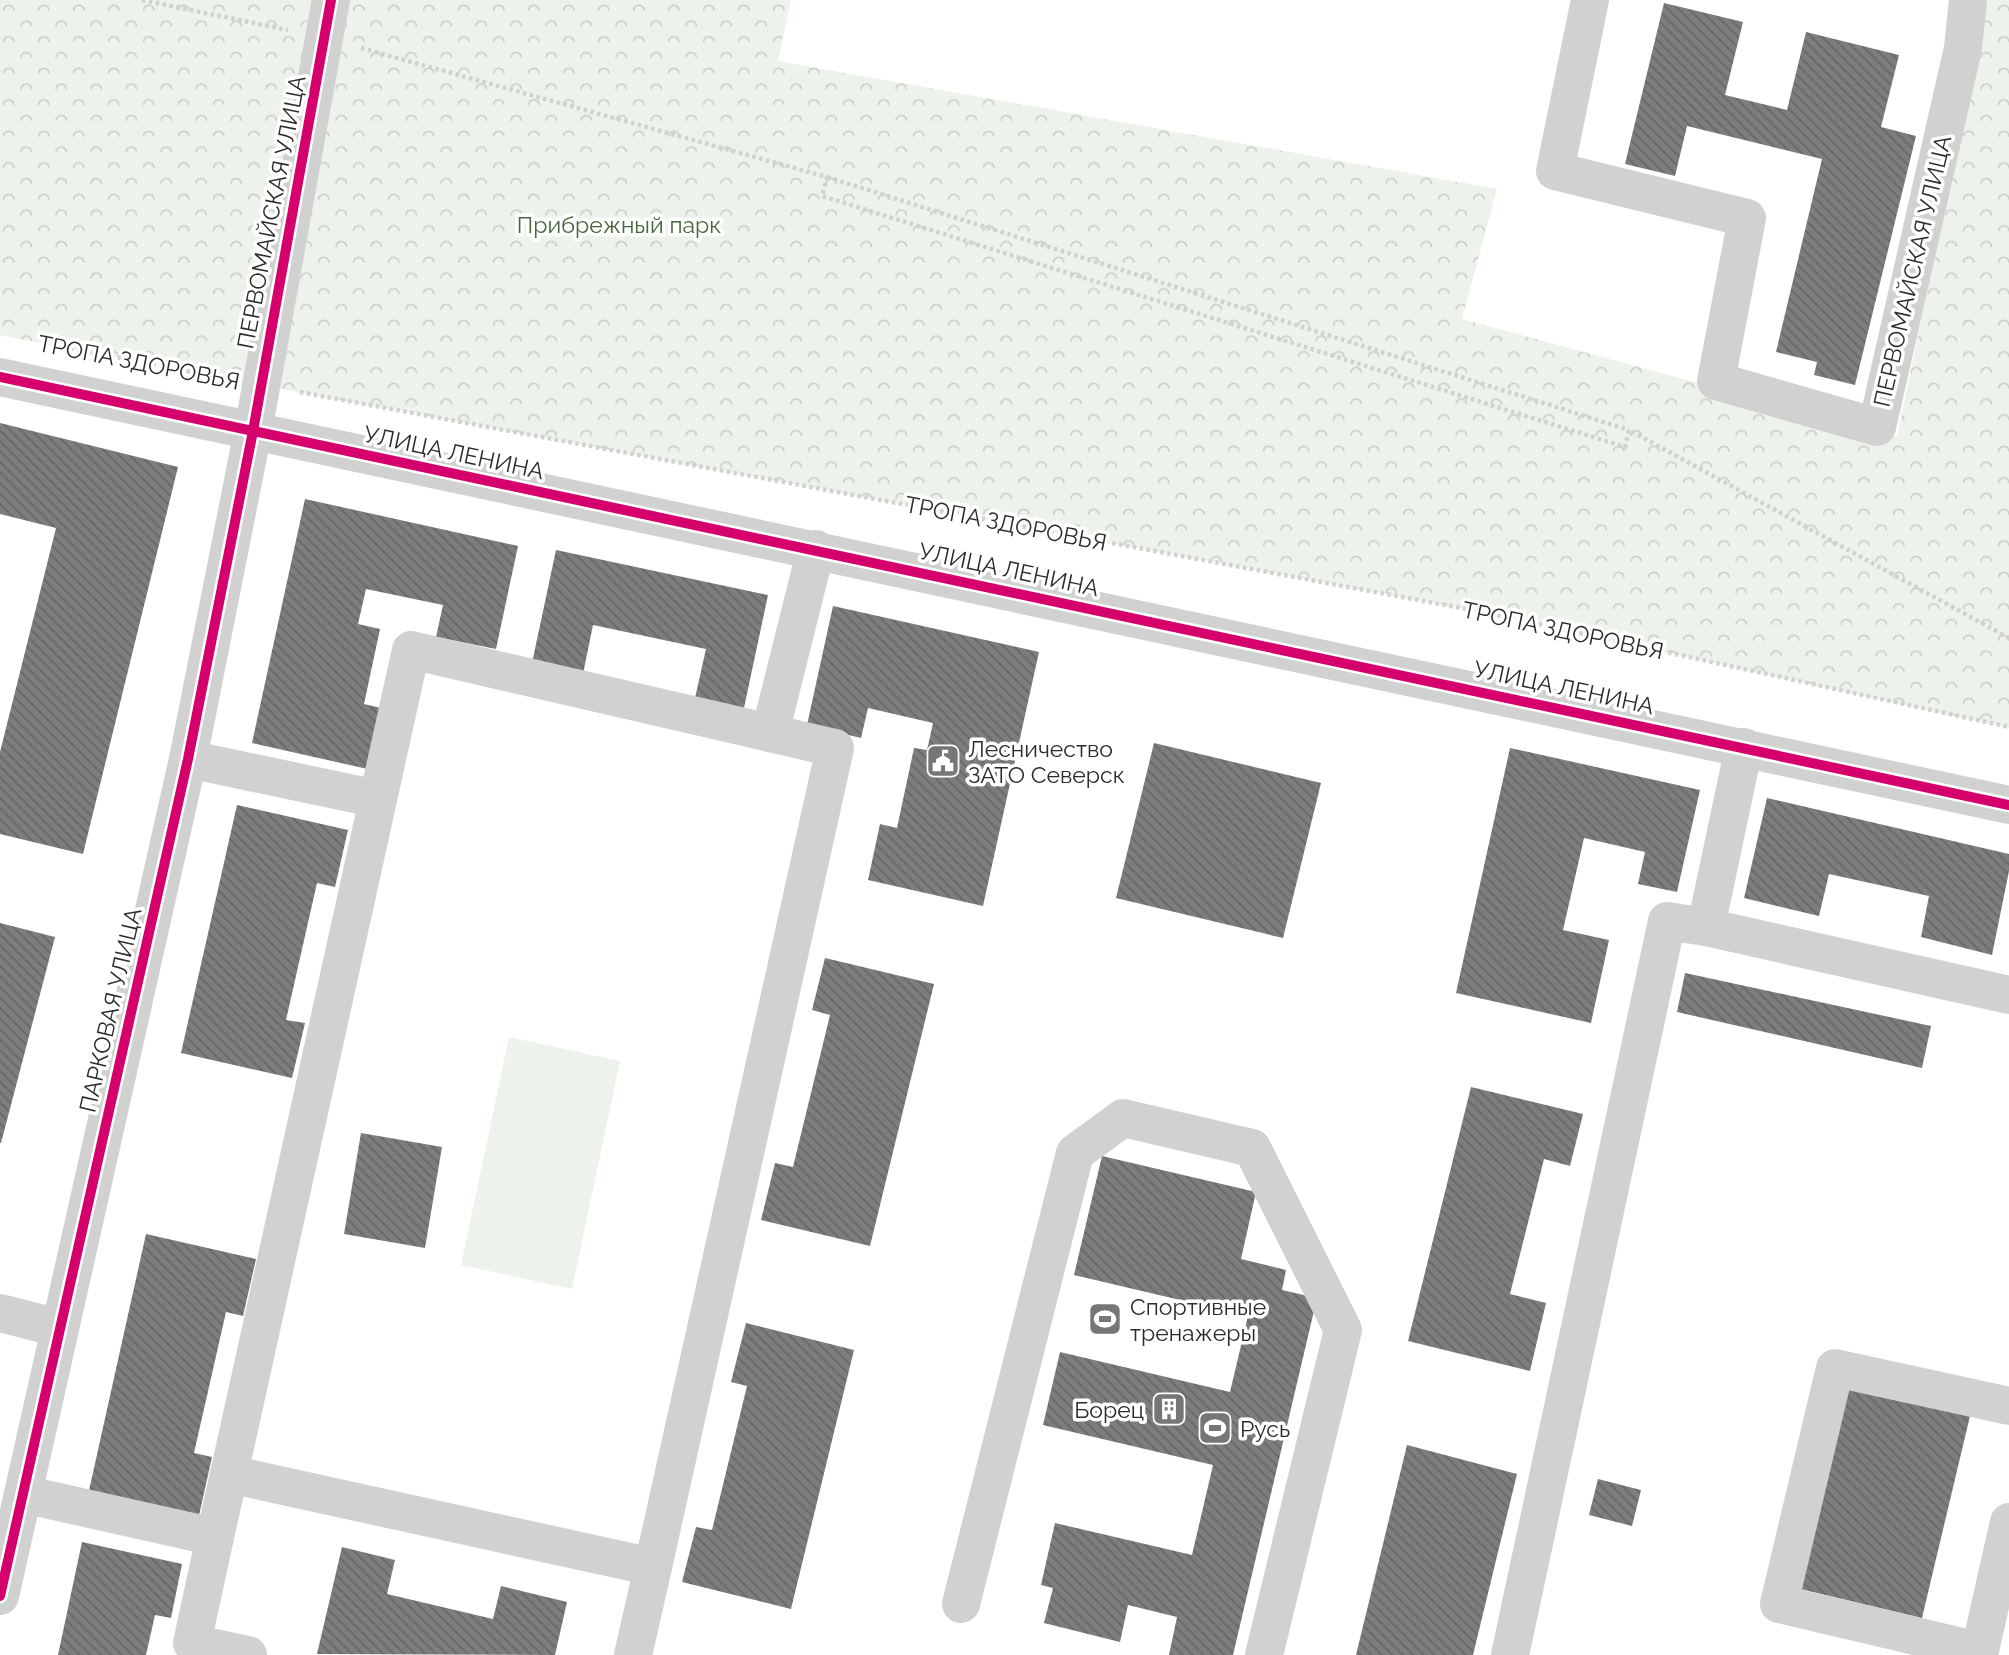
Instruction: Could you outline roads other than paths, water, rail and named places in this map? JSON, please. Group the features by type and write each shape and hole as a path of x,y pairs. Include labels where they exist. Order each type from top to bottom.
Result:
{"street":[{"name":"ПЕРВОМАЙСКАЯ УЛИЦА","path":"253,431 331,0"},
{"name":"ПЕРВОМАЙСКАЯ УЛИЦА","path":"1590,0 1555,171 1747,218 1716,381 1877,427 1963,48 1968,0"},
{"name":"УЛИЦА ЛЕНИНА","path":"0,377 2009,805"},
{"name":"ПАРКОВАЯ УЛИЦА","path":"0,1596 188,759 253,431"},
{"path":"770,733 816,550"},
{"path":"247,1655 192,1643 411,650 835,748 633,1655"},
{"path":"1706,927 1744,747"},
{"path":"188,759 378,799"},
{"path":"1510,1655 1667,921 1706,927 2009,995"},
{"path":"961,1604 1075,1153 1123,1118 1252,1148 1343,1330 1264,1655"},
{"path":"0,1313 59,1328"},
{"path":"2008,1536 1979,1653 1779,1604 1835,1368 2009,1406"},
{"path":"229,1474 653,1567"},
{"path":"23,1494 215,1537"}],"place":[{"name":"Лесничество ЗАТО Северск","path":"943,761"},
{"name":"Спортивные тренажеры","path":"1105,1319"},
{"name":"Борец","path":"1169,1409"},
{"name":"Русь","path":"1215,1428"}],"park label":[{"name":"Прибрежный парк","path":"619,224"}]}
